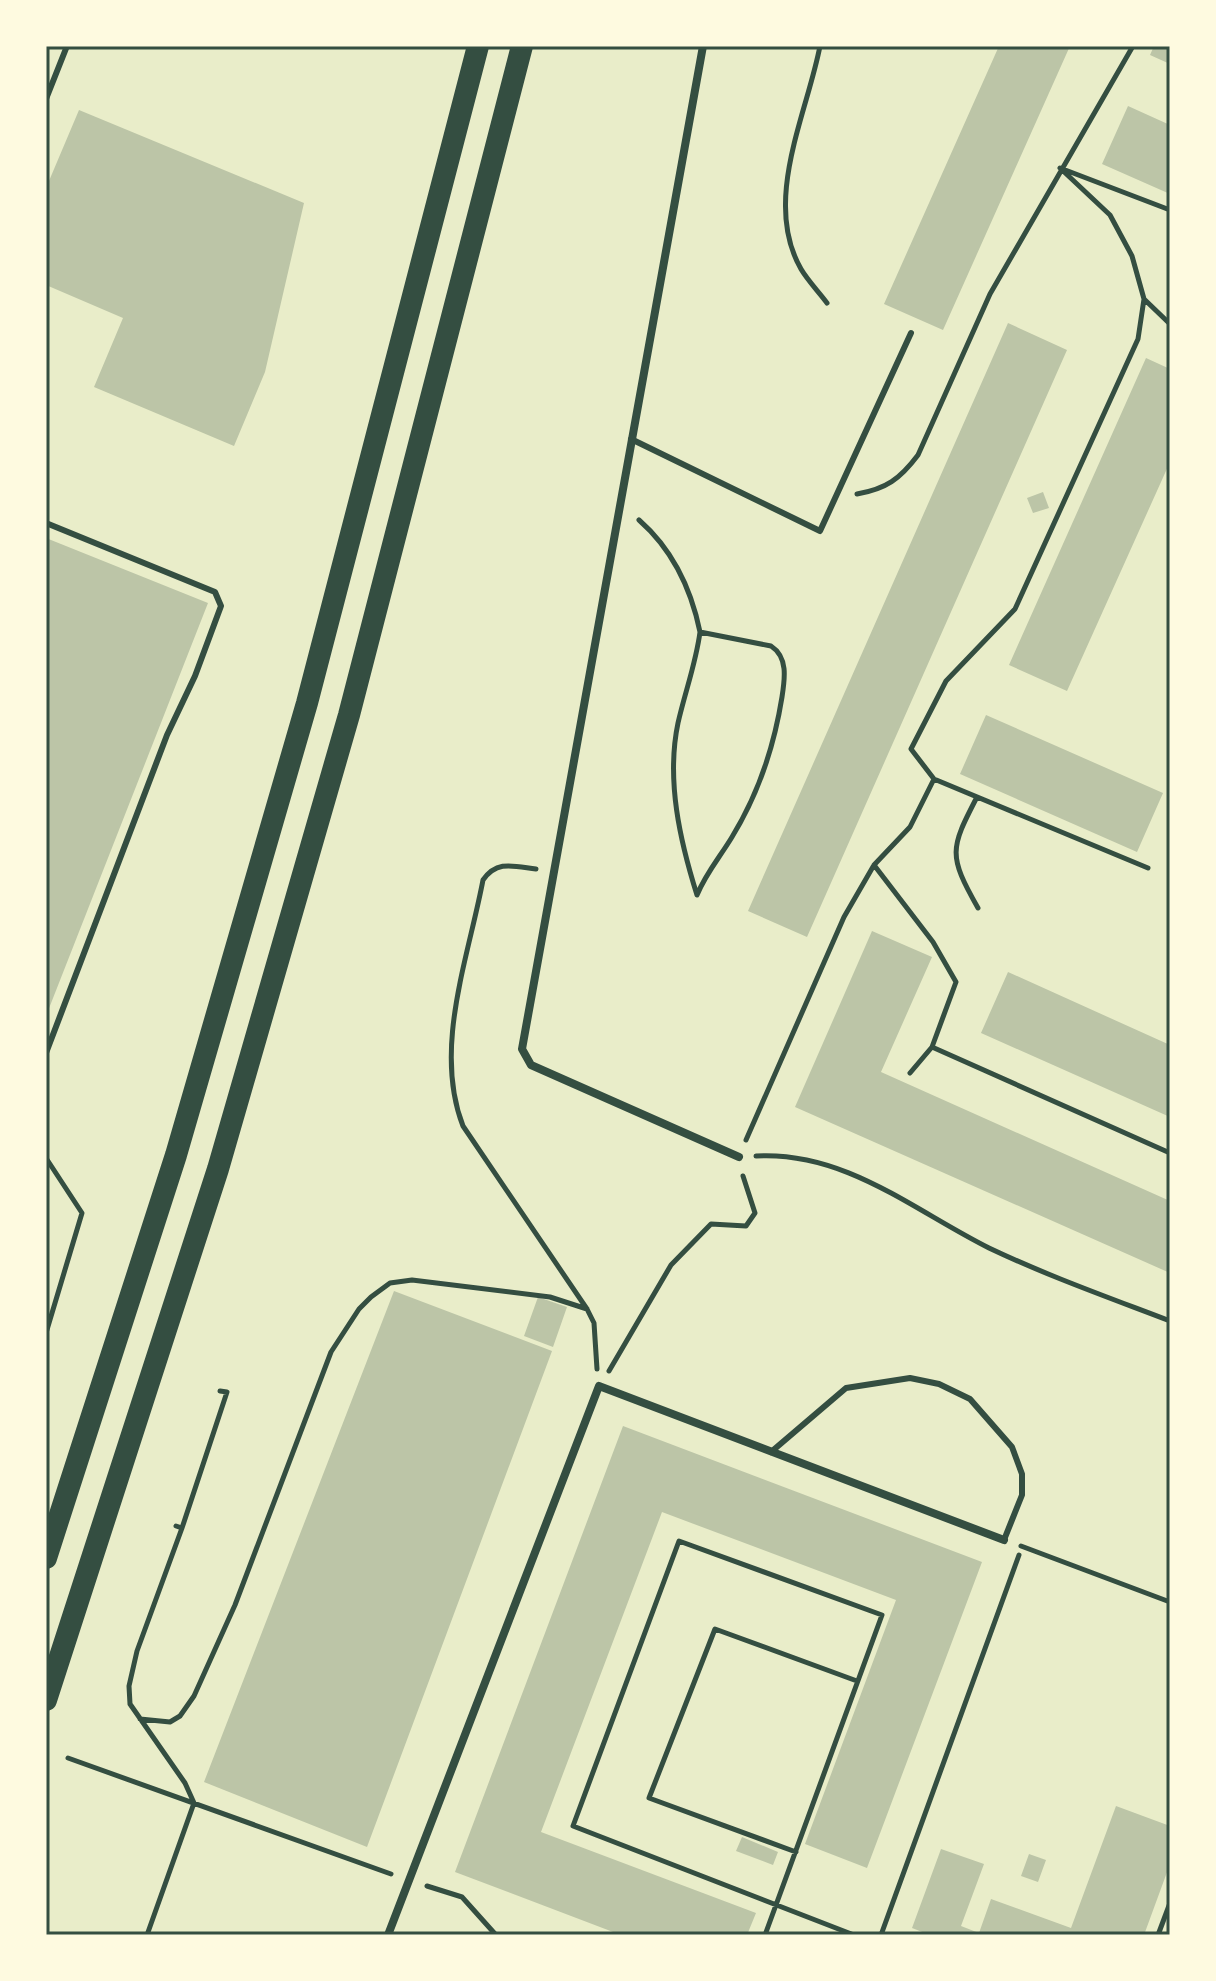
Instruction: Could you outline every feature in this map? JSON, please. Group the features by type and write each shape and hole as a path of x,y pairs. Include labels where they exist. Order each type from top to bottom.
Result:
{"highway":[{"path":"46,1558 176,1155 298,734 478,46"},
{"path":"46,1700 218,1169 349,715 522,46"}],"street":[{"path":"703,46 522,1049 531,1065 739,1157"},
{"path":"388,1935 599,1386 1004,1540"}],"lane":[{"path":"46,99 67,46"},
{"path":"631,439 820,531 911,333"},
{"path":"46,523 215,592 221,606 195,676 167,735 46,1053"},
{"path":"771,1452 846,1388 910,1378 939,1384 970,1399 1012,1447 1022,1474 1022,1495 1004,1540"}],"path":[{"path":"820,46 799,122 787,199 789,226 800,268 827,303"},
{"path":"836,496 880,490 901,477 918,455 990,294 1133,46"},
{"path":"1060,168 1170,210"},
{"path":"1060,168 1110,215 1132,256 1144,299 1138,339 1015,609 946,681 911,749 934,779 1148,868"},
{"path":"1144,299 1170,324"},
{"path":"619,501 670,555 690,595 700,632 695,666 678,725 675,802 684,855 697,895 706,874 732,837 768,765 780,710 784,663 779,651 771,646 700,632"},
{"path":"599,1386 624,1349 661,1281 689,1246 711,1224 746,1226 755,1213 739,1157 844,917 874,865 910,827 934,779"},
{"path":"977,797 956,838 954,855 978,908"},
{"path":"553,872 502,865 491,868 483,880 452,1030 452,1098 463,1126 587,1309 594,1323 599,1386"},
{"path":"874,865 933,942 956,982 932,1047 910,1073"},
{"path":"932,1047 1170,1153"},
{"path":"739,1157 789,1154 860,1175 989,1247 1170,1321"},
{"path":"46,1158 82,1213 46,1333"},
{"path":"140,1719 170,1722 180,1716 194,1696 235,1605 326,1364 342,1332 371,1297 390,1283 412,1280 550,1297 587,1309"},
{"path":"147,1935 194,1803 185,1783 130,1704 129,1686 137,1651 227,1392 220,1391"},
{"path":"1004,1540 1170,1602"},
{"path":"765,1935 776,1905 796,1852 857,1681 882,1615 679,1541 573,1826 776,1905 854,1935"},
{"path":"881,1935 1022,1547"},
{"path":"796,1852 649,1798 715,1629 857,1681"},
{"path":"68,1758 462,1897 496,1935"},
{"path":"1158,1935 1170,1903"}],"building":[{"path":"999,46 1070,46 943,330 884,304"},
{"path":"1154,46 1170,46 1170,64 1150,55"},
{"path":"1128,106 1170,125 1170,194 1102,164"},
{"path":"79,110 304,203 265,372 234,446 94,387 123,318 46,285 46,188"},
{"path":"1008,323 1067,350 807,937 748,911"},
{"path":"1146,358 1170,369 1170,462 1067,691 1009,665"},
{"path":"1043,492 1049,508 1033,513 1027,498"},
{"path":"46,538 208,603 46,1016"},
{"path":"986,715 1163,793 1137,852 960,774"},
{"path":"872,931 932,957 881,1072 1170,1201 1170,1273 795,1107"},
{"path":"1008,972 1170,1045 1170,1117 981,1033"},
{"path":"394,1291 552,1351 367,1847 204,1782"},
{"path":"538,1297 567,1307 553,1347 524,1336"},
{"path":"623,1426 982,1562 867,1868 805,1844 896,1600 662,1512 541,1832 756,1913 747,1935 621,1935 455,1872"},
{"path":"1116,1806 1170,1826 1170,1864 1144,1935 930,1935 912,1928 941,1849 984,1864 961,1926 979,1933 991,1899 1071,1928"},
{"path":"742,1837 778,1852 773,1865 736,1851"},
{"path":"1029,1854 1046,1860 1038,1882 1021,1876"}]}
